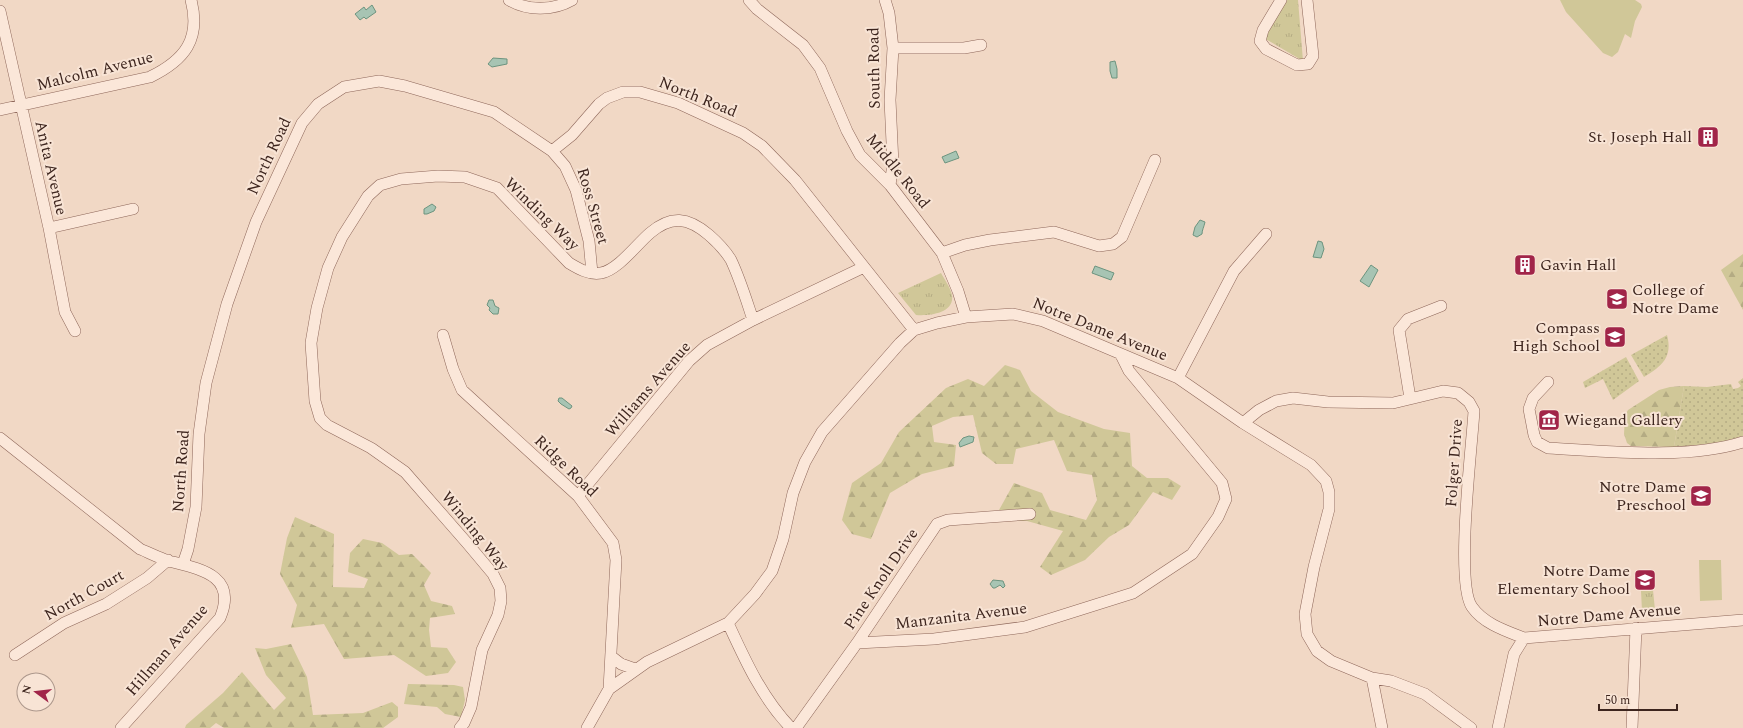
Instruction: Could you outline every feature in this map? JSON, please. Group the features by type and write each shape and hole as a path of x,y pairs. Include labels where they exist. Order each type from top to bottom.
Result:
{"street":[{"name":"Malcolm Avenue","path":"0,110 150,77 168,69 181,56 194,35 195,16 191,0"},
{"path":"508,0 529,8 563,5 572,0"},
{"name":"Middle Road","path":"749,0 757,9 803,46 820,68 847,131 860,155 890,184 942,253 958,291 966,317"},
{"name":"South Road","path":"885,0 893,48 890,100 893,164 890,184"},
{"path":"1281,0 1263,30 1260,41 1266,49 1297,65 1308,64 1313,56 1307,0"},
{"name":"Anita Avenue","path":"0,11 20,106 49,228 66,312 74,331"},
{"path":"893,48 964,48 981,46"},
{"name":"North Road","path":"183,564 188,548 196,507 199,434 206,383 228,304 256,222 302,122 318,104 344,87 379,81 405,86 494,112 552,151 572,135 599,104 615,94 640,92 678,103 742,133 762,146 795,180 914,330"},
{"name":"Ross Street","path":"552,151 565,166 576,190 589,242 592,274"},
{"path":"942,253 965,245 990,240 1029,236 1046,232 1054,232 1099,246 1113,244 1122,237 1155,160"},
{"name":"Winding Way","path":"460,728 464,723 471,707 482,650 498,615 501,601 500,588 493,574 405,472 371,448 327,425 320,418 315,401 312,343 317,308 328,268 342,237 368,196 380,186 401,179 438,176 465,177 497,188 570,263 580,270 592,274"},
{"path":"49,228 133,209"},
{"path":"592,274 602,273 614,266 651,232 664,223 681,220 690,222 698,226 712,237 730,258 753,320"},
{"path":"1178,378 1234,271 1266,234"},
{"name":"Williams Avenue","path":"578,496 689,361 707,345 753,320 864,267"},
{"path":"1410,398 1399,330 1408,319 1441,306"},
{"name":"Notre Dame Avenue","path":"587,728 609,688 635,669 728,623 755,594 772,571 783,539 793,494 805,462 822,432 900,343 914,330 937,323 966,317 1014,314 1024,315 1043,321 1178,378 1243,423 1311,465 1326,481 1329,492 1329,509 1314,567 1305,614 1307,634 1317,651 1331,661 1372,678 1391,681 1425,694 1471,728"},
{"name":"Ridge Road","path":"443,335 462,390 578,496 613,543 616,560 612,657 609,688"},
{"name":"Manzanita Avenue","path":"857,643 934,639 1026,627 1133,593 1192,554 1218,518 1226,499 1222,483 1128,371 1121,355"},
{"path":"1548,382 1533,398 1529,409 1534,435 1537,442 1548,448 1676,452 1726,447 1743,442"},
{"name":"Folger Drive","path":"1243,423 1276,401 1293,398 1368,403 1393,402 1443,391 1458,393 1469,402 1474,411 1466,502 1467,593 1472,606 1480,616 1507,631 1524,638"},
{"path":"0,438 140,549 183,564"},
{"name":"Pine Knoll Drive","path":"796,728 857,643 938,524 948,520 1030,514"},
{"name":"North Court","path":"15,655 64,622 106,604 146,578 168,560"},
{"name":"Hillman Avenue","path":"121,728 220,618 224,609 225,599 222,584 201,569 183,564"},
{"name":"Notre Dame Avenue","path":"1498,728 1514,654 1524,638 1743,620"},
{"path":"728,623 751,672 764,694 791,728"},
{"path":"1632,728 1636,628"},
{"path":"612,657 621,664 635,669"},
{"path":"1372,678 1382,728"}],"green space":[{"path":"1283,0 1298,0 1303,61 1264,38"},
{"path":"1560,0 1635,0 1641,4 1642,7 1635,21 1631,38 1625,34 1618,52 1612,57 1603,53 1566,12"},
{"path":"1743,254 1743,310 1721,270"},
{"path":"941,273 949,286 952,301 945,310 940,312 927,315 916,315 898,293"},
{"path":"1667,335 1667,355 1661,365 1644,377 1631,355"},
{"path":"1626,357 1639,381 1613,400 1603,379 1585,388 1583,382"},
{"path":"1005,365 1020,370 1031,391 1058,412 1104,429 1130,433 1132,466 1147,478 1168,478 1181,486 1172,500 1153,492 1129,525 1109,537 1085,560 1051,575 1040,567 1063,531 1027,521 1008,521 999,510 1014,483 1042,493 1050,510 1086,520 1097,500 1092,475 1067,471 1054,440 1016,449 1013,464 996,464 982,453 973,415 953,417 932,426 934,442 956,445 954,466 922,474 890,493 871,539 852,534 842,520 852,483 881,463 899,432 946,388 968,379 984,386"},
{"path":"1743,378 1743,436 1719,443 1674,447 1684,386 1707,387 1731,384 1733,389 1741,386 1738,382"},
{"path":"1684,386 1674,447 1631,446 1627,443 1624,434 1625,415 1628,410 1659,390 1670,387"},
{"path":"295,517 334,534 333,587 364,588 368,579 348,572 350,553 363,539 382,543 399,555 412,554 431,573 424,585 431,601 452,606 455,614 430,618 429,630 431,647 447,648 456,662 448,673 426,676 394,655 344,659 324,624 291,628 297,605 280,574 287,538"},
{"path":"1699,560 1721,560 1722,600 1700,601"},
{"path":"1653,590 1655,610 1642,611 1641,591"},
{"path":"291,644 307,677 313,715 363,713 392,702 398,707 398,717 383,728 224,728 216,723 210,728 185,728 186,725 223,693 242,672 274,710 286,698 266,675 255,648 266,649"},
{"path":"408,684 454,685 463,687 465,700 461,717 445,714 437,707 404,704"}],"shaded area":[{"path":"372,5 376,12 366,19 364,17 360,20 355,14 364,7 366,10"},
{"path":"493,58 507,59 507,64 492,67 488,64"},
{"path":"1115,61 1117,78 1112,78 1110,62"},
{"path":"956,151 959,158 945,163 942,157"},
{"path":"432,204 436,207 434,211 424,214 424,209"},
{"path":"1200,220 1205,222 1202,234 1197,237 1193,235 1195,227"},
{"path":"1318,241 1322,242 1324,249 1321,258 1313,257"},
{"path":"1371,265 1378,270 1369,287 1360,281"},
{"path":"1095,266 1114,273 1111,280 1092,273"},
{"path":"489,300 493,300 495,306 499,308 498,314 493,314 489,310 490,308 487,305"},
{"path":"559,398 562,398 572,406 571,408 569,409 561,404 558,401"},
{"path":"969,436 974,437 973,442 960,447 959,443 963,438"},
{"path":"993,580 1003,581 1005,586 1003,588 1000,585 993,588 990,584"}],"place":[{"name":"St. Joseph Hall","path":"1708,137"},
{"name":"Gavin Hall","path":"1525,265"},
{"name":"College of Notre Dame","path":"1617,299"},
{"name":"Compass High School","path":"1615,337"},
{"name":"Wiegand Gallery","path":"1549,420"},
{"name":"Notre Dame Preschool","path":"1701,496"},
{"name":"Notre Dame Elementary School","path":"1645,580"}]}
